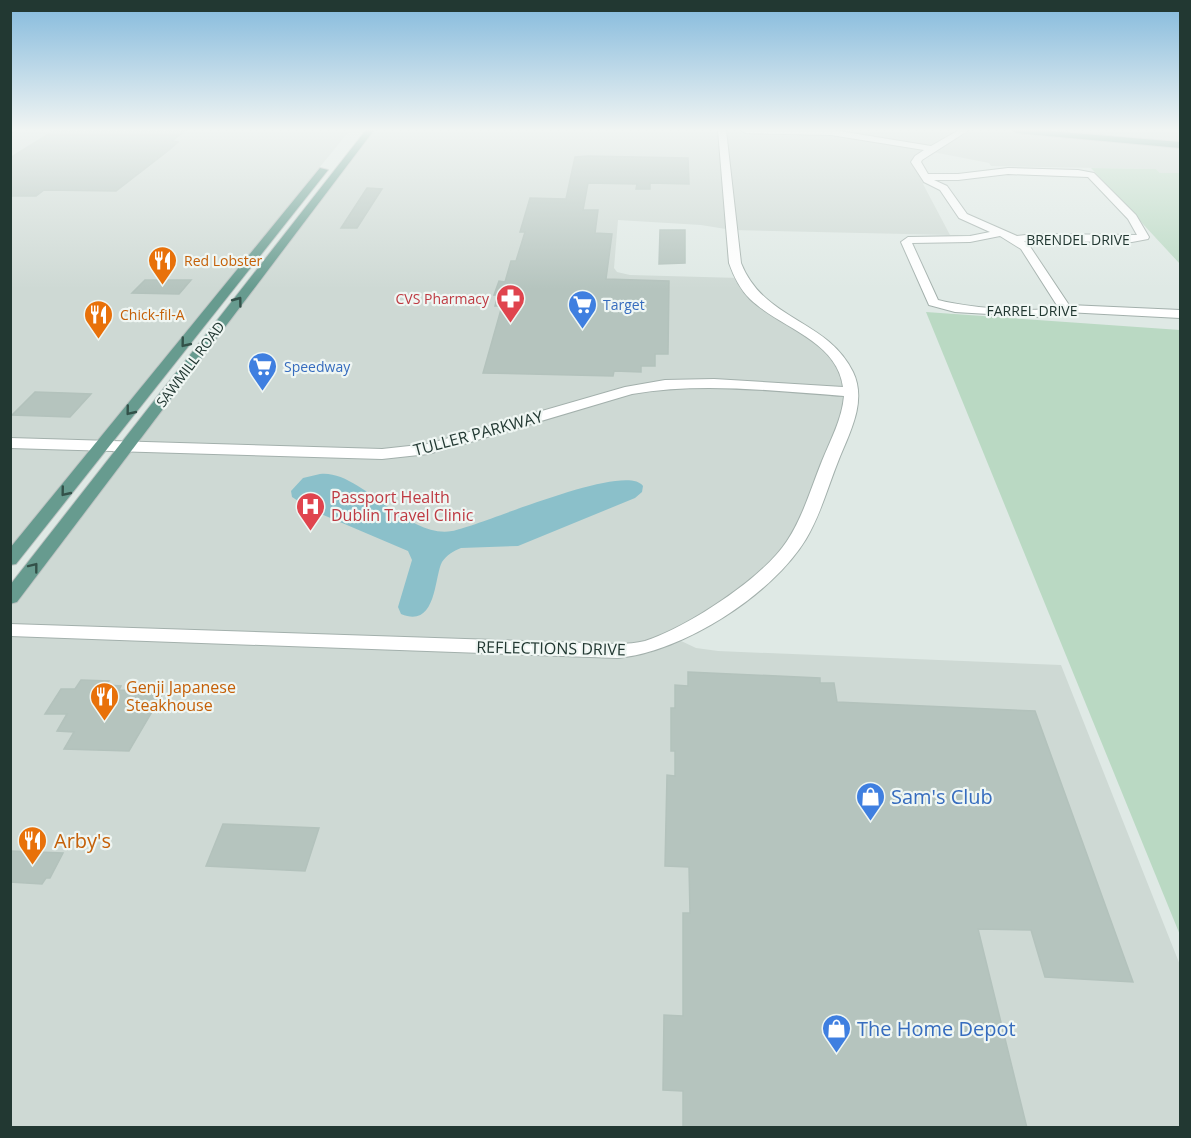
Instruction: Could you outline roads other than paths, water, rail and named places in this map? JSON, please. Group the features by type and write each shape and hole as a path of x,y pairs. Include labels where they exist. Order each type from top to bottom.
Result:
{"main road":[{"name":"SAWMILL ROAD","path":"10,560 313,183"},
{"name":"SAWMILL ROAD","path":"10,598 329,183"}],"street":[{"path":"727,183 735,263 740,278 748,291 764,305 808,331 830,349 846,372 851,392"},
{"path":"936,183 944,188 963,216 1016,239 1025,248 1065,308"},
{"name":"BRENDEL DRIVE","path":"1016,239 1034,237 1139,239 1144,237 1139,226 1099,183"},
{"name":"FARREL DRIVE","path":"999,233 970,239 913,239 906,242 933,302 955,308 1041,313 1065,308 1180,314"},
{"name":"TULLER PARKWAY","path":"10,443 362,454 400,453 452,443 630,390 665,384 714,382 851,392"},
{"name":"REFLECTIONS DRIVE","path":"10,630 606,651 645,647 679,632 733,600 777,566 791,549 810,514 842,434 849,411 851,392"}],"water":[{"path":"320,474 335,475 351,482 418,525 435,531 452,531 553,497 610,482 631,481 643,486 642,492 635,498 518,546 461,548 453,552 442,562 428,608 413,617 401,614 398,607 412,560 408,551 314,511 292,497 291,491 303,478"}],"place":[{"name":"Red Lobster","path":"163,286"},
{"name":"CVS Pharmacy","path":"510,324"},
{"name":"Target","path":"582,330"},
{"name":"Chick-fil-A","path":"99,340"},
{"name":"Speedway","path":"263,392"},
{"name":"Passport Health Dublin Travel Clinic","path":"310,532"},
{"name":"Genji Japanese Steakhouse","path":"105,722"},
{"name":"Sam's Club","path":"870,822"},
{"name":"Arby's","path":"33,866"},
{"name":"The Home Depot","path":"836,1054"}]}
